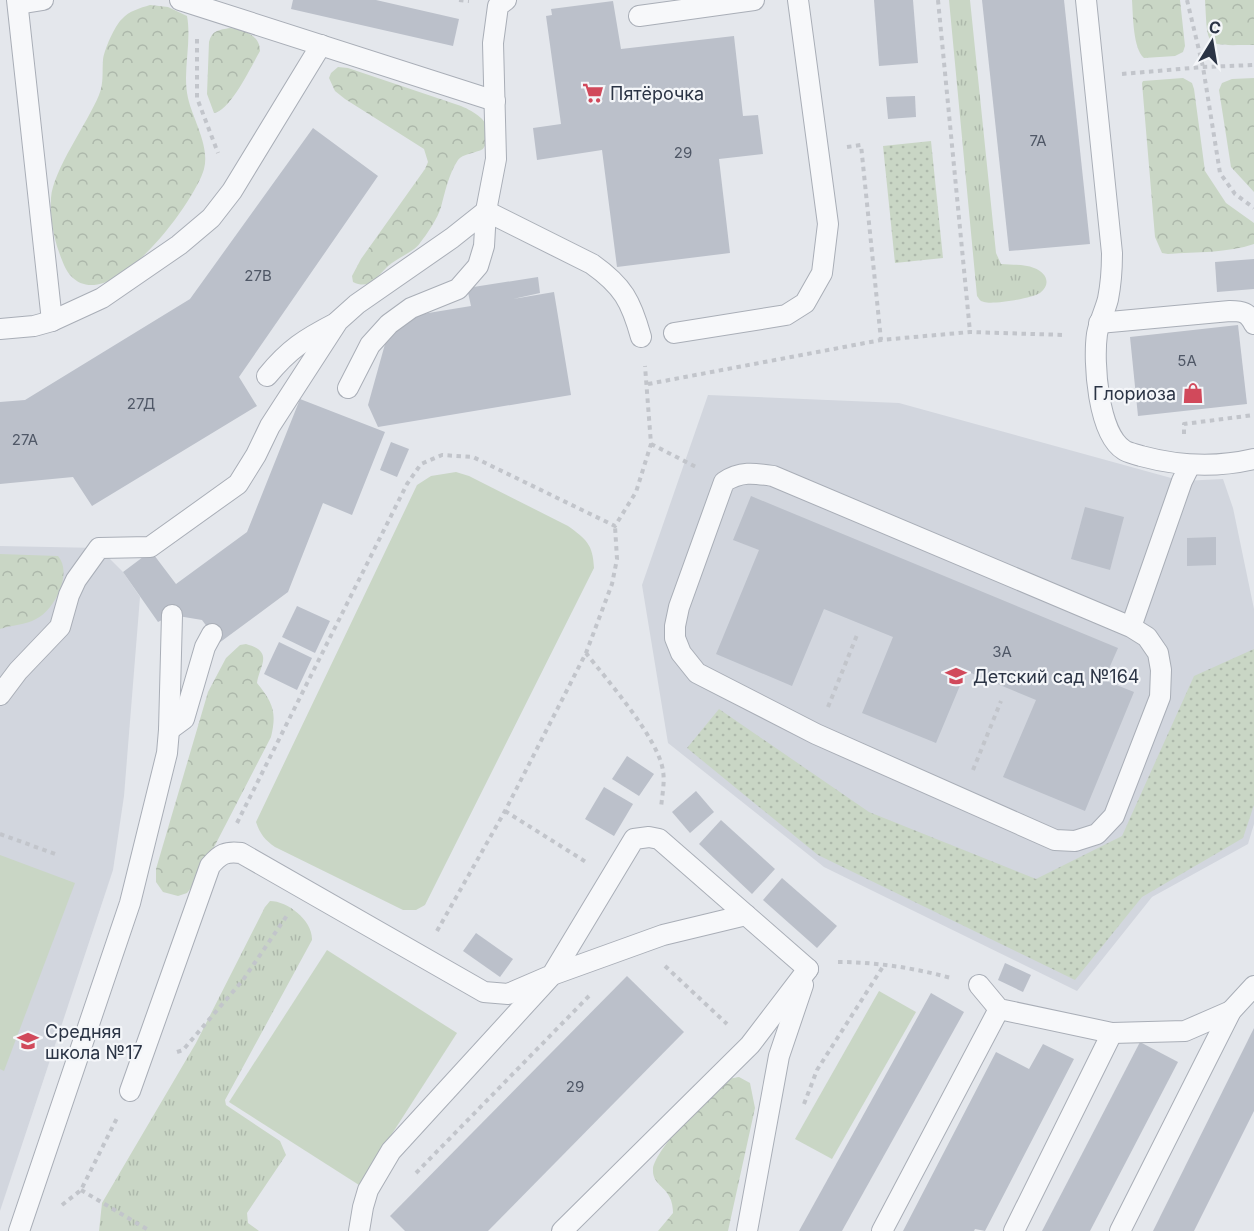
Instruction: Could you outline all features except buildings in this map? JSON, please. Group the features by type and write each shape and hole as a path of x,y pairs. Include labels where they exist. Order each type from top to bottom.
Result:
{"lane":[{"path":"43,0 17,2 52,321"},
{"path":"180,0 495,101"},
{"path":"639,16 754,0"},
{"path":"674,333 786,315 805,303 822,273 828,224 798,0"},
{"path":"1086,0 1112,253 1111,282 1099,323 1095,362 1104,421 1111,438 1124,451 1156,460 1190,465 1217,465 1254,459"},
{"path":"348,388 370,345 389,324 411,308 458,289 478,266 484,246 486,211 496,159 493,44 499,2"},
{"path":"0,329 34,326 52,321 102,298 179,245 211,219 232,191 321,45"},
{"path":"267,376 283,357 303,341 338,321 357,304 452,238 486,211"},
{"path":"486,211 592,264 608,275 626,296 633,309 641,337"},
{"path":"1099,323 1243,311 1254,324"},
{"path":"0,695 18,671 60,627 76,580 99,548 150,546 238,484 270,426 338,321"},
{"path":"1131,627 1182,481 1190,465"},
{"path":"753,473 772,476 1131,627 1147,637 1158,653 1161,670 1160,697 1114,816 1097,834 1075,841 1054,840 816,734 697,673 687,663 675,639 679,607 724,482 735,474 753,473"},
{"path":"20,1231 130,903 167,753 172,615"},
{"path":"169,730 184,719 205,648 212,634"},
{"path":"359,1231 368,1190 392,1151 552,975 634,839 649,837 659,839 808,969"},
{"path":"130,1091 210,866 222,854 241,853 484,992 508,994 552,975 663,934 746,915"},
{"path":"562,1231 750,1045 808,969"},
{"path":"747,1231 779,1056 808,969"},
{"path":"979,985 999,1009 1112,1033 1185,1031 1231,1011"},
{"path":"1120,1231 1231,1011 1254,986"},
{"path":"882,1231 999,1009"},
{"path":"1014,1231 1112,1033"}],"path":[{"path":"938,0 970,332"},
{"path":"1187,0 1203,67 1220,173 1235,195 1254,208"},
{"path":"197,57 197,98 232,191"},
{"path":"1095,76 1254,65"},
{"path":"861,146 882,340"},
{"path":"422,958 505,811 586,653 612,584 617,559 615,526 636,492 651,444 648,384 882,340 970,332 1055,335"},
{"path":"1184,424 1254,415"},
{"path":"651,444 685,461"},
{"path":"222,854 407,484 421,464 442,455 473,457 615,526"},
{"path":"816,734 857,635"},
{"path":"586,653 646,733 660,758 664,771 659,839"},
{"path":"962,799 1001,701"},
{"path":"505,811 610,877"},
{"path":"0,834 58,855"},
{"path":"138,1069 183,1050 243,980 304,890"},
{"path":"640,944 750,1045"},
{"path":"837,962 918,969 979,985"},
{"path":"800,1113 817,1070 884,965"},
{"path":"410,1180 591,994"},
{"path":"56,1210 81,1190 130,1091"},
{"path":"81,1190 150,1231"}],"shaded area":[{"name":"Детский сад №164","path":"708,395 899,403 1182,481 1223,479 1233,508 1254,609 1254,824 1248,844 1152,897 1077,991 824,867 668,743 642,585"},
{"name":"Средняя школа №17","path":"0,546 99,548 123,572 140,597 124,796 113,870 0,1211"}],"green space":[{"path":"949,0 970,0 996,253 1001,264 1023,265 1042,272 1047,282 1046,286 1040,293 1030,297 989,303 977,296"},
{"path":"1132,0 1180,0 1185,46 1183,52 1175,56 1144,58 1140,54 1133,23"},
{"path":"1205,0 1254,0 1254,45 1226,45 1212,41 1207,28"},
{"path":"150,5 168,7 187,16 186,88 205,151 204,169 185,206 149,251 128,269 107,282 88,285 69,274 59,252 52,219 53,187 101,91 103,60 113,32 128,14"},
{"path":"230,28 241,30 254,37 260,51 233,97 220,111 214,113 207,94 209,42 214,33"},
{"path":"338,67 348,68 461,106 475,113 485,122 489,134 483,149 458,160 437,216 420,243 391,264 372,282 364,285 353,282 352,276 361,259 428,162 424,149 335,91 329,78"},
{"path":"1183,78 1192,83 1194,89 1205,171 1226,203 1254,223 1254,244 1223,251 1168,254 1162,253 1155,237 1142,83 1143,81"},
{"path":"1254,78 1254,192 1231,167 1219,90 1222,83 1232,79"},
{"path":"931,141 943,258 895,263 883,146"},
{"path":"456,472 469,476 568,526 587,543 592,553 594,568 425,905 416,910 403,910 275,847 263,836 256,822 417,485 431,476"},
{"path":"0,554 58,556 64,572 60,590 50,608 28,623 0,629"},
{"path":"240,645 255,647 263,655 257,683 267,696 272,708 274,721 271,737 196,882 187,893 178,896 163,892 156,882 156,869 208,692 226,658"},
{"path":"1254,649 1254,805 1243,838 1142,897 1075,980 818,855 687,748 719,709 869,812 1036,879 1122,836 1194,676"},
{"path":"0,855 75,883 4,1071 0,1069"},
{"path":"270,901 284,904 298,913 308,926 312,940 225,1100 226,1105 280,1141 286,1155 247,1213 248,1223 259,1231 99,1231 102,1203 196,1043"},
{"path":"327,950 457,1033 359,1185 229,1102"},
{"path":"879,991 916,1012 832,1159 795,1139"},
{"path":"739,1077 750,1083 755,1108 728,1231 658,1231 673,1211 669,1196 654,1178 653,1169 656,1160 672,1136 718,1087 727,1080"}],"place":[{"name":"Пятёрочка","path":"593,93"},
{"name":"Глориоза","path":"1193,393"},
{"name":"Детский сад №164","path":"956,676"},
{"name":"Средняя школа №17","path":"28,1041"}]}
